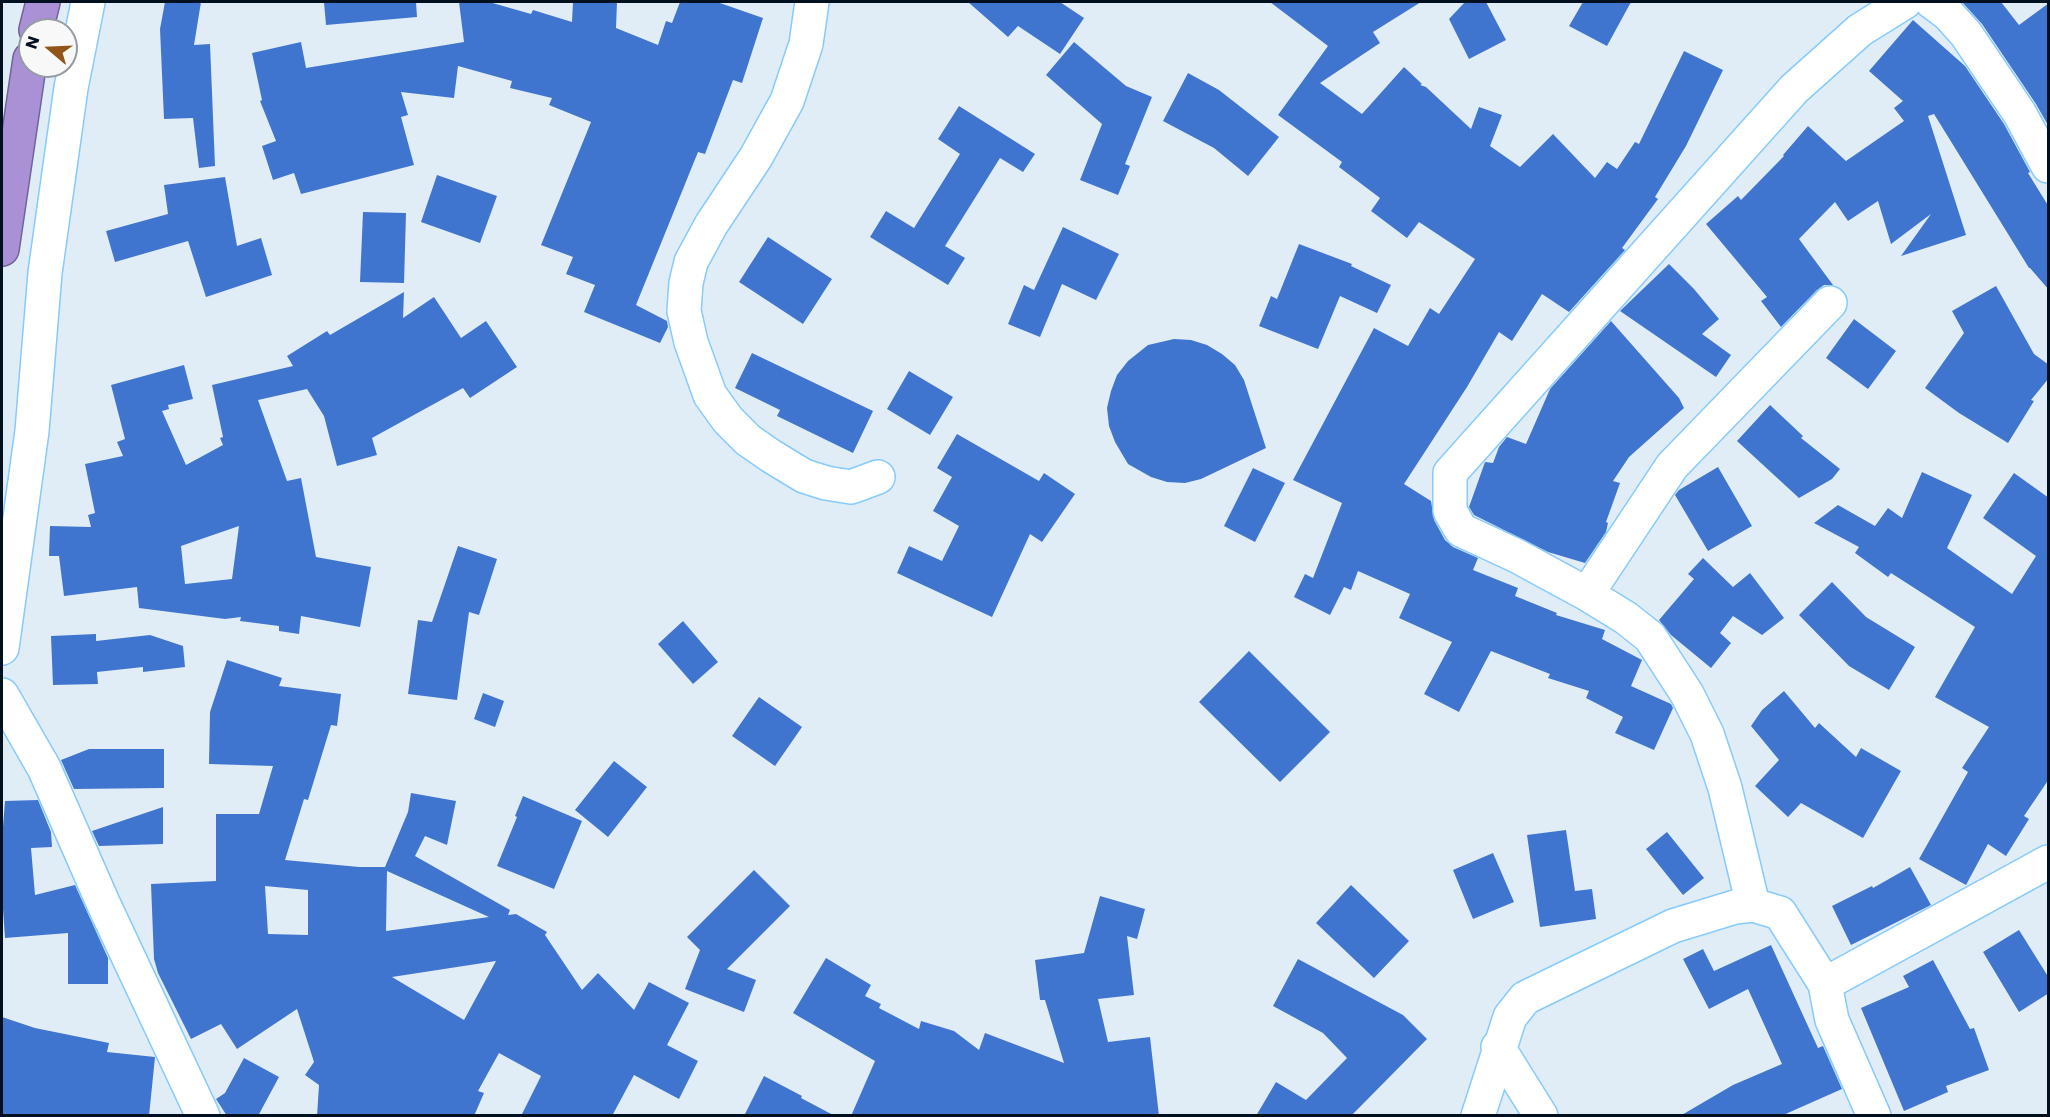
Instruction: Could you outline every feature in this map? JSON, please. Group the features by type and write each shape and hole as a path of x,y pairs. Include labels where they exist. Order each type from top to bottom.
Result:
{"highway":[{"path":"39,18 43,2"},
{"path":"2,249 27,78"}],"street":[{"path":"2,648 32,431 45,273 71,88 88,2"},
{"path":"812,2 806,44 787,100 756,157 711,225 691,262 686,283 684,311 691,342 710,394 729,420 748,440 804,476 826,483 851,487 878,477"},
{"path":"1753,905 1725,788 1707,734 1687,694 1650,637 1626,618 1587,594 1517,556 1461,530 1450,511 1450,473 1794,89 1860,30 1905,2"},
{"path":"1932,2 1948,14 1966,34 2020,114 2049,166"},
{"path":"1587,594 1672,466 1830,303"},
{"path":"2,695 44,768 104,905 203,1116"},
{"path":"1825,984 2049,862"},
{"path":"1478,1116 1498,1047 1510,1017 1525,998 1673,926 1735,907 1753,905 1780,913 1825,984 1833,1020 1874,1116"},
{"path":"1498,1047 1541,1116"}],"building":[{"path":"165,2 201,2 194,45 210,44 215,166 199,168 193,118 164,119 160,29"},
{"path":"324,2 416,2 417,17 326,25"},
{"path":"459,2 489,2 531,14 533,10 572,22 573,2 617,2 616,28 658,45 666,21 672,23 680,2 717,2 763,18 742,83 733,80 705,154 698,152 636,305 667,321 668,327 660,343 584,312 595,285 566,274 573,257 541,245 591,122 549,105 552,98 510,88 512,81 458,66 454,98 401,92 408,115 401,117 414,165 301,194 294,173 273,180 262,146 276,141 260,101 262,100 252,53 301,42 306,68 464,42"},
{"path":"968,2 1060,2 1084,18 1060,54 1018,26 1008,37"},
{"path":"1270,2 1421,2 1373,32 1380,43 1320,83 1362,114 1404,67 1422,84 1420,85 1426,87 1471,129 1479,107 1502,115 1490,146 1520,167 1553,134 1595,178 1607,162 1617,169 1635,142 1639,144 1684,51 1723,70 1686,146 1655,197 1658,199 1622,248 1625,250 1569,312 1542,294 1512,341 1499,332 1467,387 1404,484 1431,501 1434,520 1445,540 1453,547 1478,558 1473,570 1518,588 1515,596 1557,613 1556,615 1605,630 1602,639 1642,660 1631,686 1671,704 1673,708 1654,750 1615,733 1623,717 1586,698 1589,691 1548,678 1550,674 1491,651 1459,712 1424,694 1452,642 1399,618 1410,594 1358,571 1351,590 1344,587 1330,615 1294,597 1305,574 1313,578 1342,503 1293,480 1374,328 1408,346 1430,308 1439,314 1475,259 1419,222 1407,238 1371,211 1380,198 1339,167 1342,162 1278,115 1328,46"},
{"path":"1465,2 1486,2 1506,40 1469,59 1449,19"},
{"path":"1583,2 1631,2 1607,46 1569,26"},
{"path":"1962,2 2001,2 2019,25 2049,3 2049,127 1982,24"},
{"path":"1913,20 1965,66 2004,124 2030,172 2028,173 2049,207 2049,290 2029,268 1934,114 1928,116 1966,235 1901,256 1931,214 1891,244 1878,201 1848,221 1835,202 1799,239 1833,285 1824,285 1817,290 1781,327 1761,301 1767,297 1706,224 1738,196 1741,200 1784,156 1808,126 1846,161 1904,121 1894,108 1903,101 1869,71"},
{"path":"1074,42 1126,86 1152,97 1125,164 1130,166 1118,195 1080,180 1102,124 1046,75"},
{"path":"1188,73 1219,90 1279,137 1248,176 1214,148 1163,121"},
{"path":"959,106 1035,154 1023,172 1000,158 945,246 965,258 948,285 870,237 886,211 914,228 960,154 938,139"},
{"path":"437,175 497,196 480,243 421,222"},
{"path":"225,177 237,246 261,238 272,275 206,297 188,241 115,262 106,231 168,214 164,185"},
{"path":"363,212 406,213 404,283 360,282"},
{"path":"1063,227 1119,254 1096,300 1062,284 1040,337 1008,324 1024,285 1034,290"},
{"path":"768,237 832,279 803,324 739,282"},
{"path":"1299,244 1352,264 1351,266 1391,285 1377,313 1340,296 1318,349 1259,326 1271,296 1277,299"},
{"path":"1669,264 1719,319 1702,334 1731,355 1716,377 1620,311"},
{"path":"1996,286 2034,354 2049,365 2049,378 2031,400 2034,401 2008,443 1959,413 1925,388 1964,333 1952,311"},
{"path":"404,292 403,318 434,297 461,338 486,321 517,367 470,398 463,388 372,438 377,455 337,466 324,416 307,389 258,400 287,481 301,478 316,557 371,567 360,627 301,616 299,634 279,631 279,626 240,621 241,617 225,619 139,608 137,587 64,596 59,556 49,556 50,526 91,527 88,515 95,513 85,464 123,456 117,442 125,439 111,385 184,365 193,399 168,405 169,409 162,411 186,465 223,445 212,385 293,366 287,356 327,331 330,335","holes":["239,526 232,579 185,584 181,546"]},
{"path":"1854,319 1896,351 1868,389 1826,358"},
{"path":"1611,321 1679,398 1684,408 1629,457 1613,481 1620,483 1606,522 1608,523 1606,532 1585,563 1548,552 1474,515 1469,507 1485,462 1493,463 1499,447 1507,437 1526,444 1550,389"},
{"path":"1174,339 1191,340 1207,345 1235,365 1244,380 1266,448 1201,479 1185,483 1167,482 1151,477 1128,464 1109,426 1107,408 1117,375 1128,361 1148,345"},
{"path":"752,353 873,411 853,453 777,416 780,410 735,388"},
{"path":"909,371 953,397 930,435 887,409"},
{"path":"1770,405 1803,436 1801,438 1840,469 1832,479 1799,498 1737,441"},
{"path":"957,434 1039,481 1044,473 1075,494 1042,542 1030,534 992,617 897,573 909,546 942,561 959,526 933,511 952,477 937,468"},
{"path":"1718,467 1752,526 1708,551 1675,495 1679,490"},
{"path":"1253,468 1285,483 1255,542 1224,526"},
{"path":"1922,472 1972,495 1947,548 2012,594 2036,556 1983,518 2014,473 2049,498 2049,779 2024,816 2029,819 2006,856 1988,844 1966,885 1919,859 1968,772 1962,768 1989,727 1935,697 1975,627 1891,573 1888,577 1855,553 1859,547 1814,523 1838,505 1875,526 1888,508 1902,518"},
{"path":"458,546 497,559 479,615 469,612 457,700 408,694 418,620 432,622"},
{"path":"1703,558 1733,587 1750,573 1784,618 1762,635 1733,616 1720,633 1731,643 1711,668 1671,635 1659,620 1694,579 1688,574"},
{"path":"1832,582 1866,617 1915,647 1889,690 1849,666 1799,615"},
{"path":"683,621 718,662 693,684 658,644"},
{"path":"96,634 96,641 150,635 183,646 185,667 143,672 143,667 97,672 98,684 53,685 51,636"},
{"path":"1249,651 1330,732 1280,782 1199,702"},
{"path":"227,660 282,678 279,686 341,694 337,726 331,725 308,800 304,799 285,860 359,867 385,867 408,812 411,793 456,801 447,845 425,836 415,856 510,910 508,915 516,914 547,932 545,935 582,990 598,973 634,1010 649,982 689,1003 667,1045 698,1061 679,1099 634,1075 612,1116 521,1116 541,1076 499,1053 478,1091 484,1093 474,1116 317,1116 319,1085 305,1075 314,1062 297,1009 237,1049 221,1024 191,1039 158,973 154,959 151,884 216,881 216,814 259,814 273,766 209,764 210,712","holes":["387,871 489,917 386,931","265,886 308,890 308,935 268,934","496,961 464,1020 392,977"]},
{"path":"1784,691 1815,728 1819,723 1856,757 1861,748 1901,771 1863,838 1801,803 1788,817 1755,786 1779,760 1751,726 1762,710"},
{"path":"483,693 504,701 495,727 474,719"},
{"path":"759,697 802,727 775,766 732,736"},
{"path":"89,749 164,749 164,788 74,789 61,760"},
{"path":"614,761 647,787 608,837 575,810"},
{"path":"523,796 582,821 554,889 497,866"},
{"path":"38,800 51,832 52,847 31,848 35,895 75,885 108,958 108,984 68,984 68,933 5,938 2,839 5,801"},
{"path":"163,807 163,844 99,846 92,831"},
{"path":"1566,830 1575,891 1592,889 1596,919 1540,927 1527,835"},
{"path":"1667,832 1704,878 1683,895 1646,849"},
{"path":"1493,853 1514,902 1473,919 1453,870"},
{"path":"1910,867 1931,905 1851,945 1832,906 1872,886 1873,888"},
{"path":"754,870 790,906 727,969 756,980 744,1012 685,989 700,950 687,937"},
{"path":"1351,885 1409,941 1374,978 1316,923"},
{"path":"1100,896 1145,909 1137,939 1127,936 1134,995 1098,999 1108,1042 1150,1037 1159,1116 851,1116 875,1061 793,1013 826,958 871,985 865,996 881,1004 879,1008 919,1029 921,1021 954,1031 979,1050 985,1033 1064,1063 1045,1000 1040,1000 1035,960 1084,953"},
{"path":"2019,930 2049,978 2049,993 2019,1012 1983,952"},
{"path":"1771,945 1818,1048 1823,1046 1842,1089 1781,1116 1680,1116 1733,1085 1782,1064 1748,989 1709,1009 1683,959 1703,949 1714,971"},
{"path":"1298,959 1403,1015 1427,1039 1351,1116 1256,1116 1276,1082 1306,1100 1347,1058 1323,1033 1273,1006"},
{"path":"1933,960 1970,1029 1974,1028 1989,1070 1946,1086 1948,1092 1904,1111 1861,1008 1909,987 1903,976"},
{"path":"2,1017 35,1028 109,1043 107,1052 155,1057 149,1116 2,1116"},
{"path":"244,1058 279,1077 258,1116 227,1116 216,1099 225,1093"},
{"path":"764,1076 802,1096 801,1098 835,1116 744,1116"}]}
